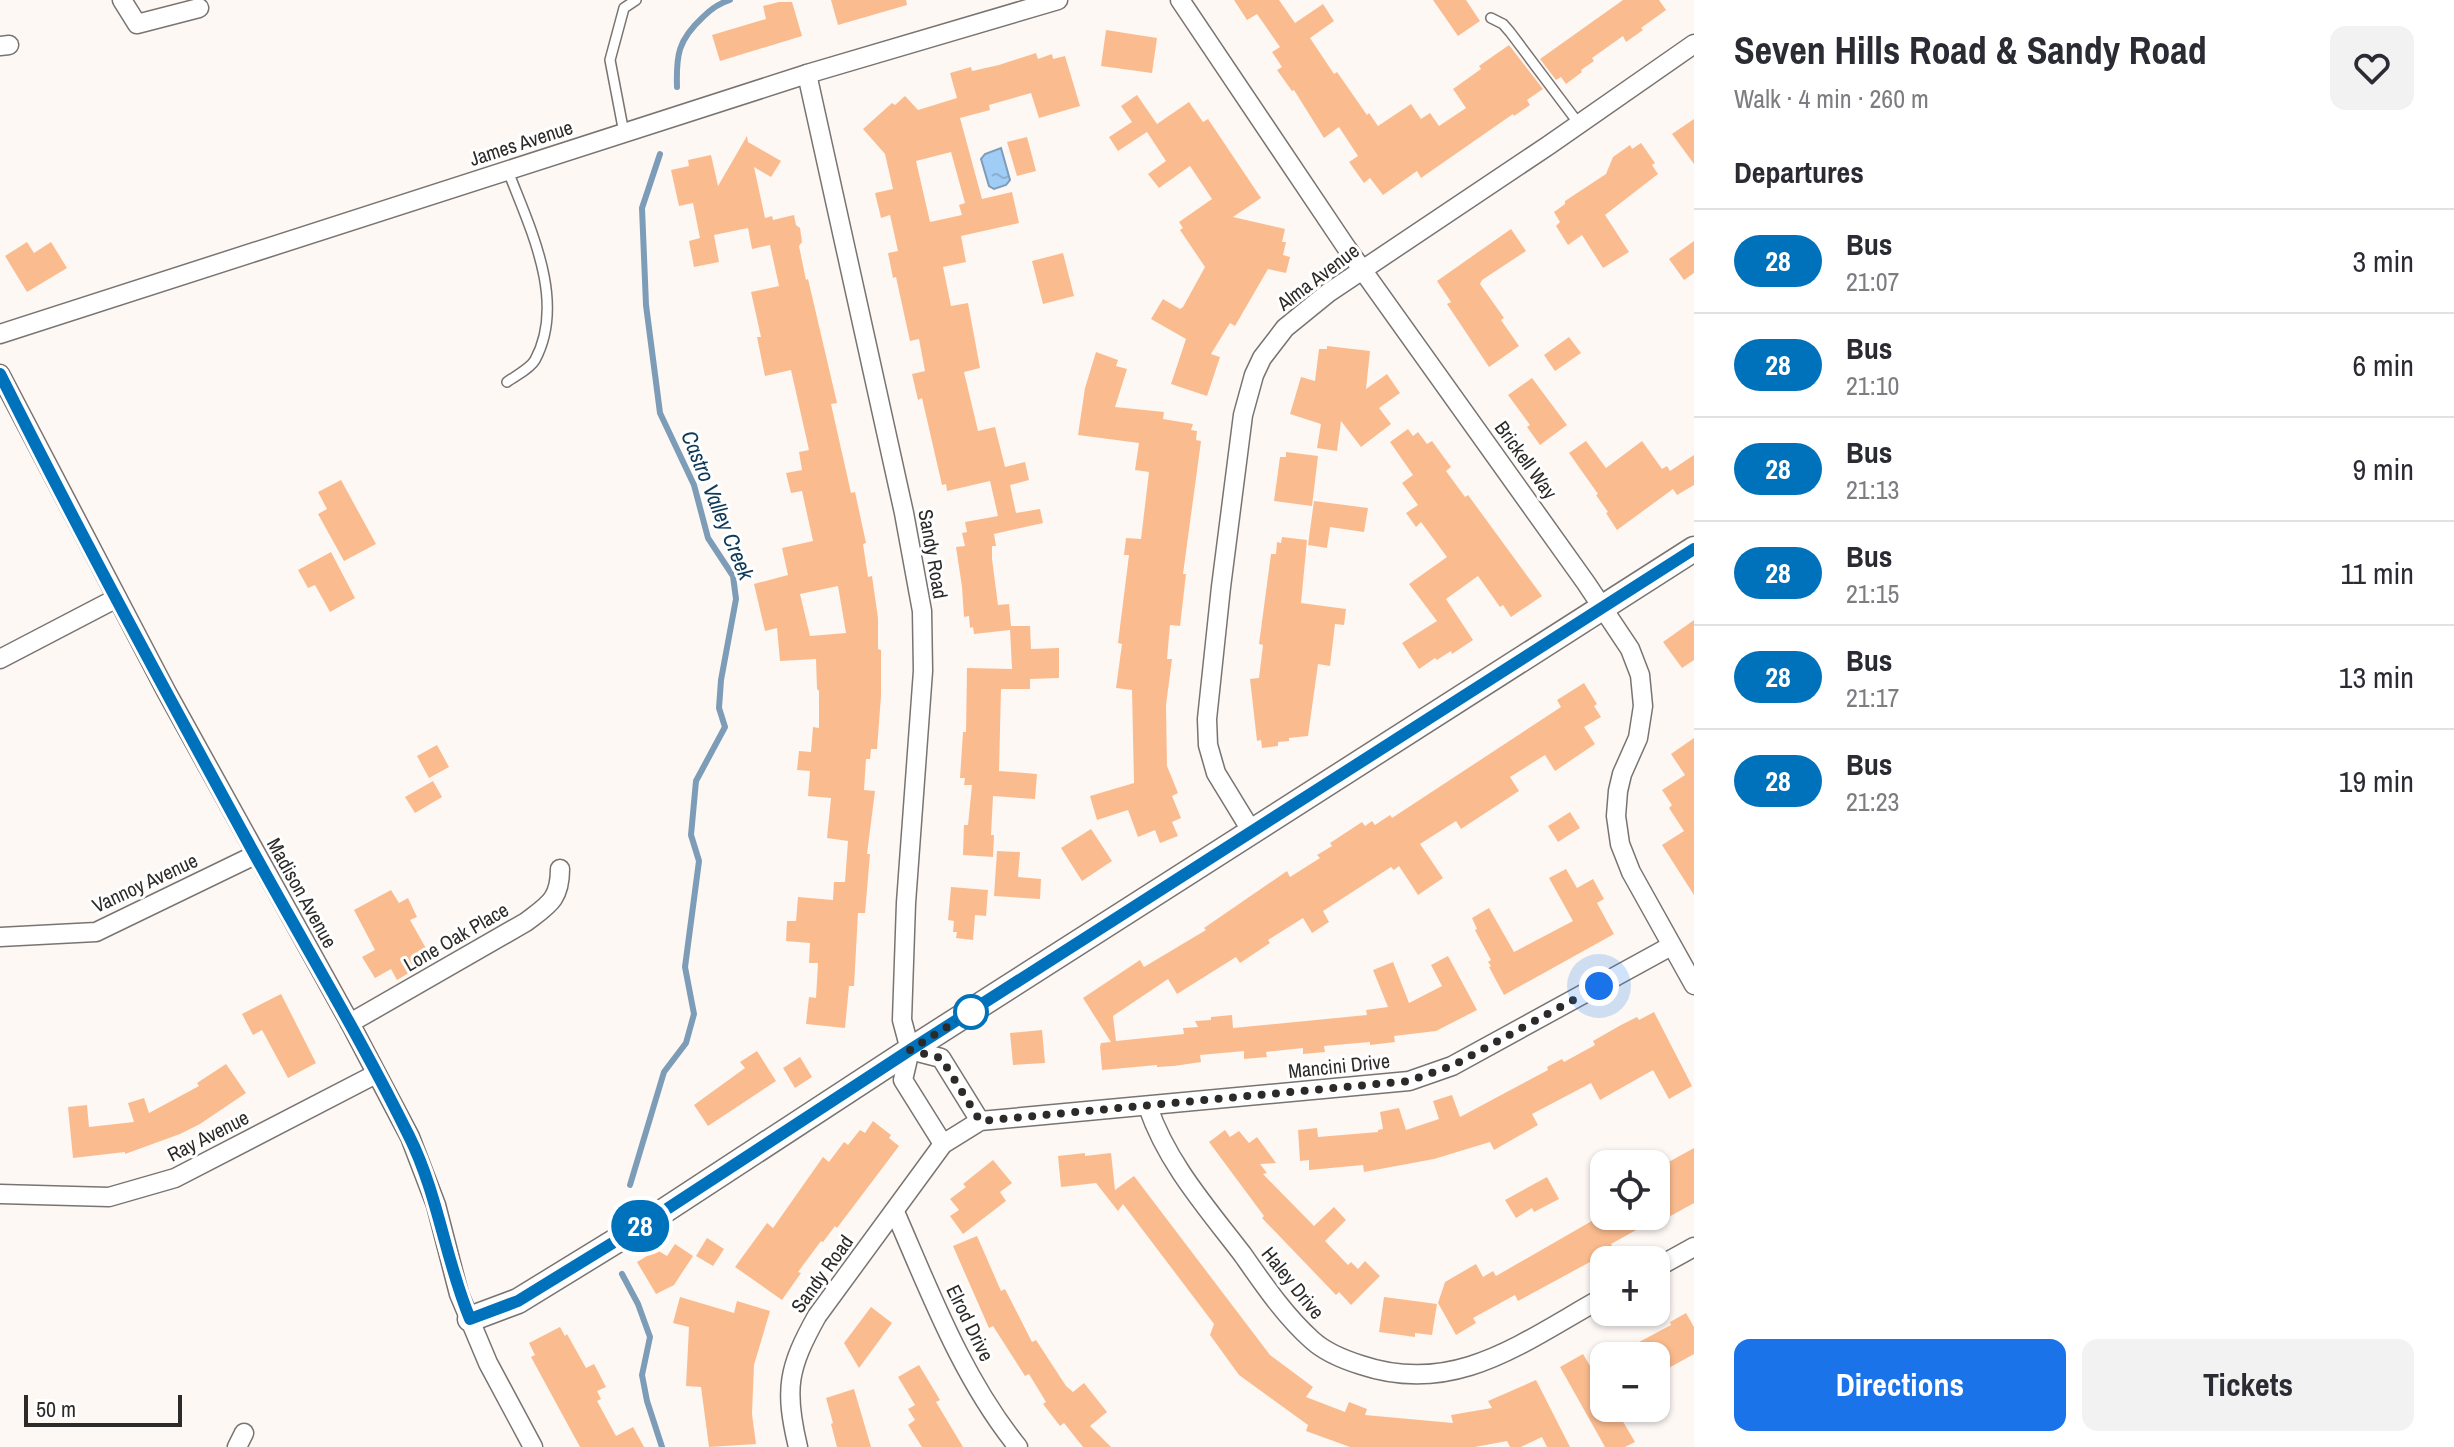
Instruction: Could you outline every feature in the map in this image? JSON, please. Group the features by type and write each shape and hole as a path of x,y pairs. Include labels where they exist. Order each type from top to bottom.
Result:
{"street":[{"path":"122,0 137,24 199,8"},
{"name":"James Avenue","path":"0,334 807,74 1058,0"},
{"name":"Brickell Way","path":"1180,0 1362,270 1630,649 1640,675 1643,706 1638,738 1618,791 1616,816 1620,844 1631,872 1694,985"},
{"name":"Alma Avenue","path":"1252,832 1216,773 1207,733 1221,587 1243,415 1254,375 1272,343 1303,312 1694,44"},
{"name":"Sandy Road","path":"807,74 901,499 922,611 923,671 906,903 903,989 902,1026 910,1050 903,1080 943,1144"},
{"name":"Madison Avenue","path":"0,374 255,855 410,1137 427,1178 459,1294 488,1363 533,1447"},
{"path":"470,1319 518,1301 560,1276 1694,549"},
{"path":"0,659 117,598"},
{"name":"Vannoy Avenue","path":"0,937 96,932 255,855"},
{"name":"Lone Oak Place","path":"350,1023 526,922 557,895 560,869"},
{"name":"Mancini Drive","path":"980,1121 1384,1084 1425,1077 1452,1066 1671,946"},
{"path":"910,1050 941,1058 980,1121"},
{"name":"Ray Avenue","path":"0,1194 109,1197 175,1178 376,1074"},
{"name":"Haley Drive","path":"1148,1107 1157,1132 1177,1168 1291,1321 1315,1343 1349,1361 1383,1373 1415,1376 1452,1372 1489,1360 1590,1305"},
{"name":"Sandy Road","path":"798,1447 791,1417 790,1377 800,1346 817,1316 943,1144 980,1121"},
{"name":"Elrod Drive","path":"895,1212 957,1350 980,1393 1018,1447"},
{"path":"1670,1260 1694,1247"}],"lane":[{"path":"624,133 610,60 624,8 636,0"},
{"path":"1491,18 1510,32 1579,124"},
{"path":"507,382 534,363 545,333 547,296 541,257 508,171"}],"water":[{"path":"1001,148 1010,180 994,189 989,186 981,159 985,154"}],"building":[{"path":"831,0 906,0 907,5 838,25"},
{"path":"1234,0 1279,0 1295,23 1323,4 1334,21 1310,38 1334,74 1337,72 1378,126 1411,104 1421,119 1430,113 1439,126 1466,108 1453,89 1509,45 1543,89 1527,100 1530,105 1421,178 1417,171 1383,195 1370,178 1364,183 1349,162 1358,156 1339,127 1324,138 1294,90 1277,70 1282,67 1272,52 1280,47 1257,14 1247,20"},
{"path":"1433,0 1466,0 1480,21 1458,36"},
{"path":"1623,0 1659,0 1666,10 1626,42 1623,36 1592,58 1594,61 1566,84 1561,77 1556,80 1540,59"},
{"path":"792,2 802,36 720,61 712,35 766,19 763,6"},
{"path":"1106,30 1157,38 1152,73 1101,66"},
{"path":"1036,53 1038,59 1052,54 1053,59 1065,56 1080,106 1039,118 1031,93 989,105 990,110 960,118 982,199 1012,192 1019,223 961,236 966,262 943,267 951,306 968,303 980,368 964,372 978,431 995,427 1005,467 1025,462 1029,480 1010,485 1016,513 1040,509 1043,523 994,534 996,546 992,546 992,559 998,605 1009,604 1011,626 1030,626 1031,649 1059,648 1059,678 1030,679 1030,689 1001,689 999,771 1037,774 1035,799 993,796 993,857 963,855 964,825 968,825 972,785 964,785 965,778 960,778 963,732 966,732 967,668 1012,669 1010,630 974,634 973,627 970,628 969,616 964,617 956,547 965,546 962,533 967,532 965,522 998,516 990,481 947,491 946,484 942,485 922,398 918,400 912,374 925,371 919,339 910,341 888,253 898,251 890,215 881,218 875,193 893,189 885,154 863,129 892,103 895,105 905,96 918,110 957,98 950,73 971,67 972,71","holes":["951,152 965,203 959,205 962,215 930,222 916,161"]},
{"path":"1137,95 1157,124 1189,102 1203,122 1208,119 1261,198 1233,217 1285,229 1283,255 1290,257 1286,273 1268,269 1235,326 1230,323 1211,354 1220,357 1207,396 1171,384 1186,339 1151,319 1163,299 1180,309 1183,307 1205,267 1180,230 1183,228 1179,222 1212,199 1190,166 1159,188 1148,174 1166,161 1147,132 1118,151 1109,137 1132,122 1121,106"},
{"path":"1694,119 1694,164 1672,134"},
{"path":"747,136 748,142 781,161 771,177 754,167 765,218 772,216 773,220 794,215 800,228 802,242 799,246 806,280 837,403 831,404 866,543 863,544 868,577 872,576 878,618 878,649 881,650 881,696 877,749 871,749 870,759 866,759 864,790 875,791 867,854 870,854 865,913 858,913 854,986 849,986 845,1028 806,1024 809,997 816,998 818,963 809,963 810,943 786,941 787,921 796,921 798,897 833,900 834,882 845,882 848,841 827,838 831,798 808,796 810,771 797,770 799,751 811,752 813,727 819,728 816,659 780,661 777,628 765,631 754,584 788,575 782,548 813,541 802,491 791,493 786,473 802,470 799,452 809,450 791,370 765,376 757,337 761,337 751,292 779,286 770,245 752,249 748,228 714,235 719,262 694,267 689,241 700,238 693,203 679,206 671,170 689,166 688,160 711,155 718,186","holes":["838,586 846,633 810,636 800,594"]},
{"path":"1027,137 1036,171 1017,176 1007,142"},
{"path":"1641,143 1655,163 1652,165 1658,174 1605,215 1629,252 1603,268 1582,235 1568,245 1556,226 1560,222 1554,212 1606,174 1613,157 1630,145 1632,149"},
{"path":"1511,229 1526,251 1480,284 1519,346 1489,367 1447,304 1451,302 1437,281"},
{"path":"1694,241 1694,273 1684,280 1669,259"},
{"path":"27,242 34,253 51,242 67,268 27,292 5,256"},
{"path":"1063,253 1074,296 1043,304 1032,261"},
{"path":"1569,337 1581,353 1555,371 1544,355"},
{"path":"1327,346 1370,351 1366,389 1387,374 1400,393 1379,408 1391,424 1361,447 1341,421 1337,451 1317,448 1321,424 1290,414 1301,377 1315,381 1319,349 1327,349"},
{"path":"1096,352 1118,360 1116,366 1127,369 1115,407 1164,412 1163,419 1193,424 1191,430 1197,431 1196,440 1201,441 1183,574 1186,574 1180,626 1170,625 1167,659 1172,659 1166,705 1167,766 1178,793 1172,796 1181,818 1172,822 1178,836 1160,843 1155,830 1138,837 1128,810 1097,820 1090,796 1134,783 1132,690 1116,688 1122,644 1118,643 1129,555 1124,555 1126,538 1141,539 1149,472 1135,470 1139,443 1078,435 1085,388"},
{"path":"1532,378 1567,425 1540,445 1508,395"},
{"path":"1408,429 1413,436 1418,432 1427,444 1432,441 1451,467 1446,471 1465,497 1468,495 1542,596 1511,617 1478,576 1446,599 1473,640 1419,669 1402,643 1437,621 1409,584 1447,557 1421,522 1416,527 1406,513 1418,505 1402,483 1413,475 1390,442"},
{"path":"1586,441 1606,468 1642,441 1662,469 1667,466 1670,471 1694,455 1694,485 1677,495 1673,489 1617,530 1598,494 1569,453"},
{"path":"1286,452 1318,456 1312,506 1274,501 1280,457 1286,457"},
{"path":"341,480 376,544 344,561 318,514 327,509 318,492"},
{"path":"1314,501 1368,508 1364,532 1330,527 1327,548 1308,545"},
{"path":"1282,537 1307,540 1301,603 1346,609 1344,625 1335,624 1330,666 1318,664 1308,736 1289,738 1289,741 1278,742 1278,746 1262,748 1261,740 1257,741 1250,679 1259,678 1263,645 1259,644 1271,554 1276,554 1277,542 1281,543"},
{"path":"331,552 355,598 330,612 315,585 308,588 298,570"},
{"path":"1694,620 1694,660 1682,668 1663,642"},
{"path":"1584,683 1601,717 1584,727 1595,744 1555,771 1545,755 1510,777 1519,791 1461,829 1456,821 1420,844 1443,878 1418,895 1399,866 1394,870 1391,867 1323,911 1329,922 1312,933 1303,918 1268,940 1270,943 1240,963 1236,957 1177,994 1168,979 1113,1016 1116,1041 1184,1034 1183,1028 1198,1027 1195,1021 1211,1020 1211,1017 1232,1015 1233,1028 1367,1015 1366,1010 1388,1007 1373,970 1393,962 1409,1003 1442,986 1431,965 1448,956 1477,1010 1436,1031 1394,1036 1395,1042 1324,1046 1325,1052 1303,1054 1303,1048 1266,1052 1267,1057 1244,1059 1244,1051 1200,1055 1201,1062 1102,1070 1101,1043 1111,1042 1083,998 1140,960 1144,967 1206,930 1204,928 1287,871 1290,877 1320,858 1317,855 1332,846 1330,843 1362,822 1365,826 1372,821 1375,825 1390,815 1392,818 1561,707 1557,700"},
{"path":"1694,738 1694,895 1662,845 1684,831 1662,790 1685,775 1671,754"},
{"path":"437,745 449,767 429,778 417,756"},
{"path":"433,781 442,797 415,813 405,797"},
{"path":"1570,812 1580,828 1558,842 1548,826"},
{"path":"1091,829 1112,861 1082,881 1061,848"},
{"path":"997,851 1020,852 1018,877 1041,879 1040,899 994,896"},
{"path":"1566,869 1577,888 1593,879 1604,899 1597,903 1614,934 1504,995 1489,967 1491,960 1472,918 1489,908 1514,952 1573,921 1549,878"},
{"path":"951,887 988,890 986,916 975,915 973,940 956,938 954,921 948,920"},
{"path":"391,890 399,903 408,898 417,917 410,920 432,959 397,980 391,969 375,978 362,957 375,950 354,910"},
{"path":"281,994 316,1063 288,1078 262,1030 253,1035 242,1014"},
{"path":"1654,1012 1692,1086 1669,1099 1653,1070 1600,1100 1591,1083 1532,1114 1538,1125 1494,1150 1490,1142 1434,1159 1364,1172 1363,1165 1309,1170 1309,1160 1300,1161 1298,1130 1317,1128 1318,1137 1378,1132 1383,1129 1380,1112 1399,1108 1406,1130 1439,1119 1433,1101 1452,1095 1460,1117 1548,1070 1547,1067 1562,1059 1564,1062 1595,1045 1593,1041 1621,1025"},
{"path":"1042,1030 1045,1063 1013,1065 1010,1033"},
{"path":"757,1051 776,1081 708,1126 694,1105 745,1068 740,1062"},
{"path":"800,1057 812,1077 795,1088 783,1068"},
{"path":"226,1064 246,1093 200,1124 125,1154 73,1158 68,1107 87,1105 89,1127 134,1122 128,1103 144,1098 149,1113 199,1086 197,1083"},
{"path":"873,1121 899,1146 837,1228 835,1226 821,1241 782,1300 735,1267 767,1223 773,1228 823,1157 829,1162 844,1142 848,1145 860,1130 865,1133"},
{"path":"1225,1130 1230,1137 1239,1131 1249,1143 1257,1137 1276,1163 1260,1164 1267,1173 1263,1174 1314,1226 1334,1207 1346,1220 1325,1241 1348,1265 1351,1262 1358,1269 1365,1261 1380,1276 1351,1305 1339,1292 1336,1295 1262,1218 1264,1216 1209,1142"},
{"path":"1694,1148 1694,1203 1670,1216 1670,1161"},
{"path":"1085,1153 1085,1156 1111,1153 1115,1190 1134,1176 1270,1355 1313,1387 1306,1397 1345,1412 1349,1402 1367,1409 1365,1415 1453,1423 1451,1415 1492,1408 1488,1401 1536,1380 1570,1447 1547,1447 1542,1437 1521,1447 1510,1447 1507,1441 1475,1447 1350,1447 1306,1431 1308,1425 1239,1375 1210,1335 1214,1324 1123,1204 1118,1211 1096,1183 1061,1187 1058,1156"},
{"path":"993,1160 1012,1183 1000,1192 1006,1201 963,1234 950,1216 959,1210 950,1199"},
{"path":"1547,1177 1559,1199 1534,1212 1532,1208 1516,1218 1505,1200"},
{"path":"1590,1222 1590,1230 1636,1230 1612,1246 1590,1246 1590,1262 1518,1301 1515,1295 1473,1318 1476,1323 1456,1335 1438,1303 1445,1282 1476,1264 1483,1277 1493,1271 1496,1276"},
{"path":"977,1236 1001,1291 1005,1289 1032,1342 1036,1340 1066,1386 1073,1392 1084,1383 1107,1412 1090,1426 1111,1447 1083,1447 1064,1423 1060,1426 1043,1404 1046,1402 1029,1374 1025,1376 993,1326 989,1328 953,1246"},
{"path":"707,1238 724,1249 713,1266 696,1256"},
{"path":"675,1244 693,1256 674,1285 656,1294 637,1262 657,1250 667,1256"},
{"path":"680,1297 734,1313 737,1301 770,1311 754,1365 752,1414 756,1444 709,1447 701,1387 686,1386 689,1327 673,1323"},
{"path":"1384,1297 1437,1304 1432,1335 1415,1333 1415,1337 1379,1332"},
{"path":"871,1307 892,1323 859,1368 844,1343"},
{"path":"1686,1313 1694,1327 1694,1354 1670,1367 1670,1342 1639,1342 1670,1326 1670,1322"},
{"path":"560,1327 586,1368 594,1364 606,1387 597,1391 601,1399 597,1401 616,1436 633,1427 644,1447 580,1447 531,1357 535,1355 529,1343"},
{"path":"1583,1354 1590,1366 1590,1420 1560,1367"},
{"path":"919,1365 940,1400 936,1402 963,1447 922,1447 908,1425 915,1420 908,1409 915,1405 898,1377"},
{"path":"854,1389 871,1447 837,1447 826,1398"},
{"path":"1591,1422 1623,1422 1635,1442 1625,1447 1605,1447"}],"waterway":[{"name":"Castro Valley Creek","path":"677,87 678,57 688,33 706,14 730,0"},
{"name":"Castro Valley Creek","path":"630,1185 664,1072 686,1043 694,1014 685,967 699,861 691,835 696,781 725,727 719,708 721,680 736,599 733,576 708,538 694,485 660,413 646,305 642,208 660,154"},
{"name":"Castro Valley Creek","path":"622,1274 638,1304 650,1337 642,1375 662,1447"}],"bus line":[{"name":"28","path":"0,374 152,665 410,1137 427,1178 459,1294 470,1319 518,1301 650,1220 910,1050 1694,549"}],"route":[{"path":"971,1012 910,1050 941,1058 980,1121 1409,1081 1452,1066 1599,986"}]}
